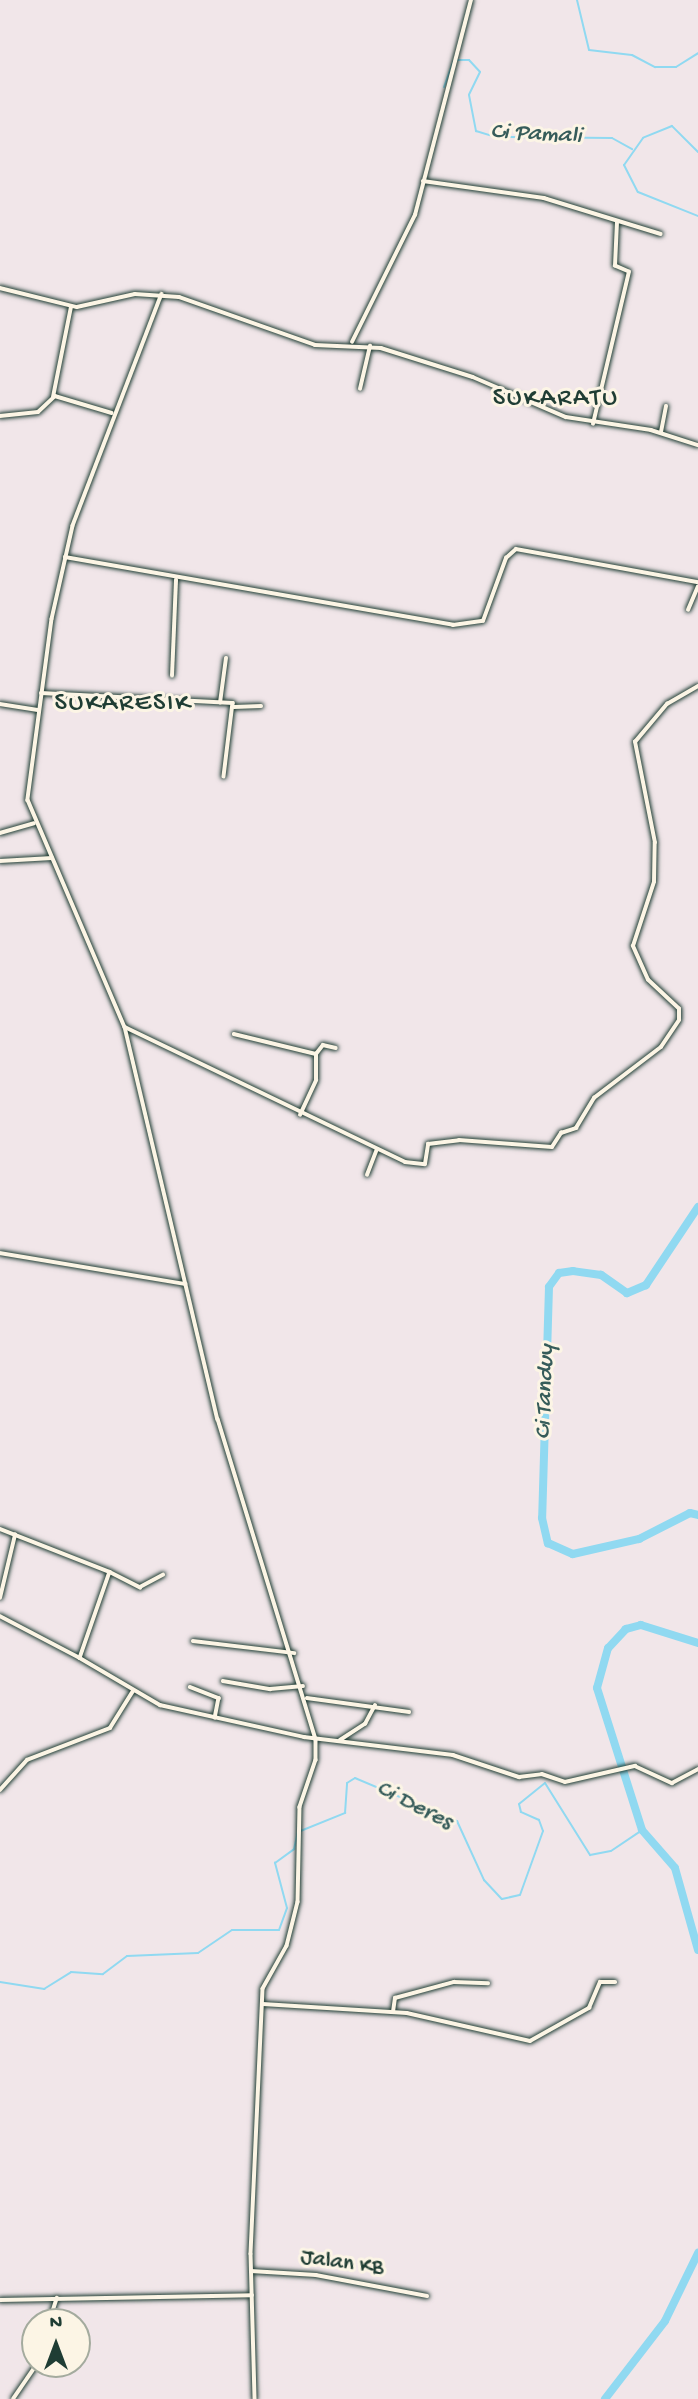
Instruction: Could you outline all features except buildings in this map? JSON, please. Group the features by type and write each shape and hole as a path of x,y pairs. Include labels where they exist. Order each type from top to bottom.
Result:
{"street":[{"path":"352,343 411,226 471,0"},
{"path":"423,181 510,191 617,222 634,221 662,234"},
{"path":"593,425 629,272 615,265 617,222"},
{"path":"0,288 71,306 162,294 317,346 352,343 370,346 473,377 593,425 661,432 698,445"},
{"path":"162,294 94,458 65,556 38,710 28,800 34,822 125,1027 226,1449 293,1653 316,1739 302,1826 298,1902 287,1946 263,1986 251,2271 255,2399"},
{"path":"0,416 38,412 53,397 71,306"},
{"path":"360,389 370,346"},
{"path":"53,397 112,413"},
{"path":"661,432 666,406"},
{"path":"65,556 176,580 465,625 483,621 506,558 516,549 698,585 688,610"},
{"path":"172,677 176,580"},
{"path":"220,703 226,658"},
{"path":"125,1027 376,1151 419,1165 427,1161 428,1144 486,1138 549,1149 561,1133 573,1131 594,1098 666,1042 679,1009 648,980 633,940 654,882 655,855 635,740 667,704 698,686"},
{"path":"41,693 220,703 234,707 261,706"},
{"path":"0,705 38,710"},
{"path":"224,776 234,707"},
{"path":"0,832 34,822"},
{"path":"0,861 52,858"},
{"path":"234,1034 316,1054"},
{"path":"300,1115 316,1080 316,1054 323,1045 336,1048"},
{"path":"367,1175 376,1151"},
{"path":"0,1253 185,1284"},
{"path":"0,1529 110,1572 140,1587 163,1575"},
{"path":"0,1598 15,1535"},
{"path":"80,1658 110,1572"},
{"path":"0,1616 80,1658 133,1691 215,1718 316,1739 453,1755 507,1775 542,1774 558,1782 606,1768 635,1766 672,1783 698,1769"},
{"path":"193,1641 293,1653"},
{"path":"223,1681 270,1689 303,1686"},
{"path":"190,1687 219,1698 215,1718"},
{"path":"0,1790 27,1760 110,1728 133,1691"},
{"path":"306,1698 375,1704 408,1712"},
{"path":"338,1741 365,1724 375,1704"},
{"path":"393,2012 395,1998 454,1982 488,1983"},
{"path":"263,2004 393,2012 530,2041 589,2008 600,1982 615,1982"},
{"name":"Jalan KB","path":"251,2271 427,2296"},
{"path":"0,2300 252,2295"},
{"path":"54,2308 57,2298"},
{"path":"13,2399 27,2378"}],"waterway":[{"path":"577,0 589,50 632,55 655,67 676,67 698,53"},
{"name":"Ci Pamali","path":"457,60 469,60 480,72 469,95 476,131 496,137 612,138 632,149"},
{"name":"Ci Pamali","path":"444,87 453,62"},
{"path":"698,152 672,126 643,138 624,165 638,192 698,216"},
{"name":"Ci Tanduy","path":"698,1207 646,1285 627,1293 601,1275 573,1271 559,1273 549,1287 542,1518 548,1543 573,1554 639,1539 690,1513 698,1515"},
{"name":"Ci Tanduy","path":"698,1643 641,1625 626,1629 608,1648 597,1688 642,1830 675,1868 698,1950"},
{"name":"Ci Deres","path":"0,1982 44,1989 71,1972 103,1974 127,1956 198,1953 232,1930 279,1930 287,1908 275,1863 294,1849 298,1832 345,1813 347,1783 355,1778 457,1821 484,1880 502,1899 520,1895 543,1831 539,1820 521,1812 519,1804 545,1783 590,1855 611,1851 642,1830"},
{"name":"Ci Tanduy","path":"605,2399 665,2321 698,2253"}],"district":[{"name":"SUKARATU","path":"556,400"},
{"name":"SUKARESIK","path":"123,705"}]}
